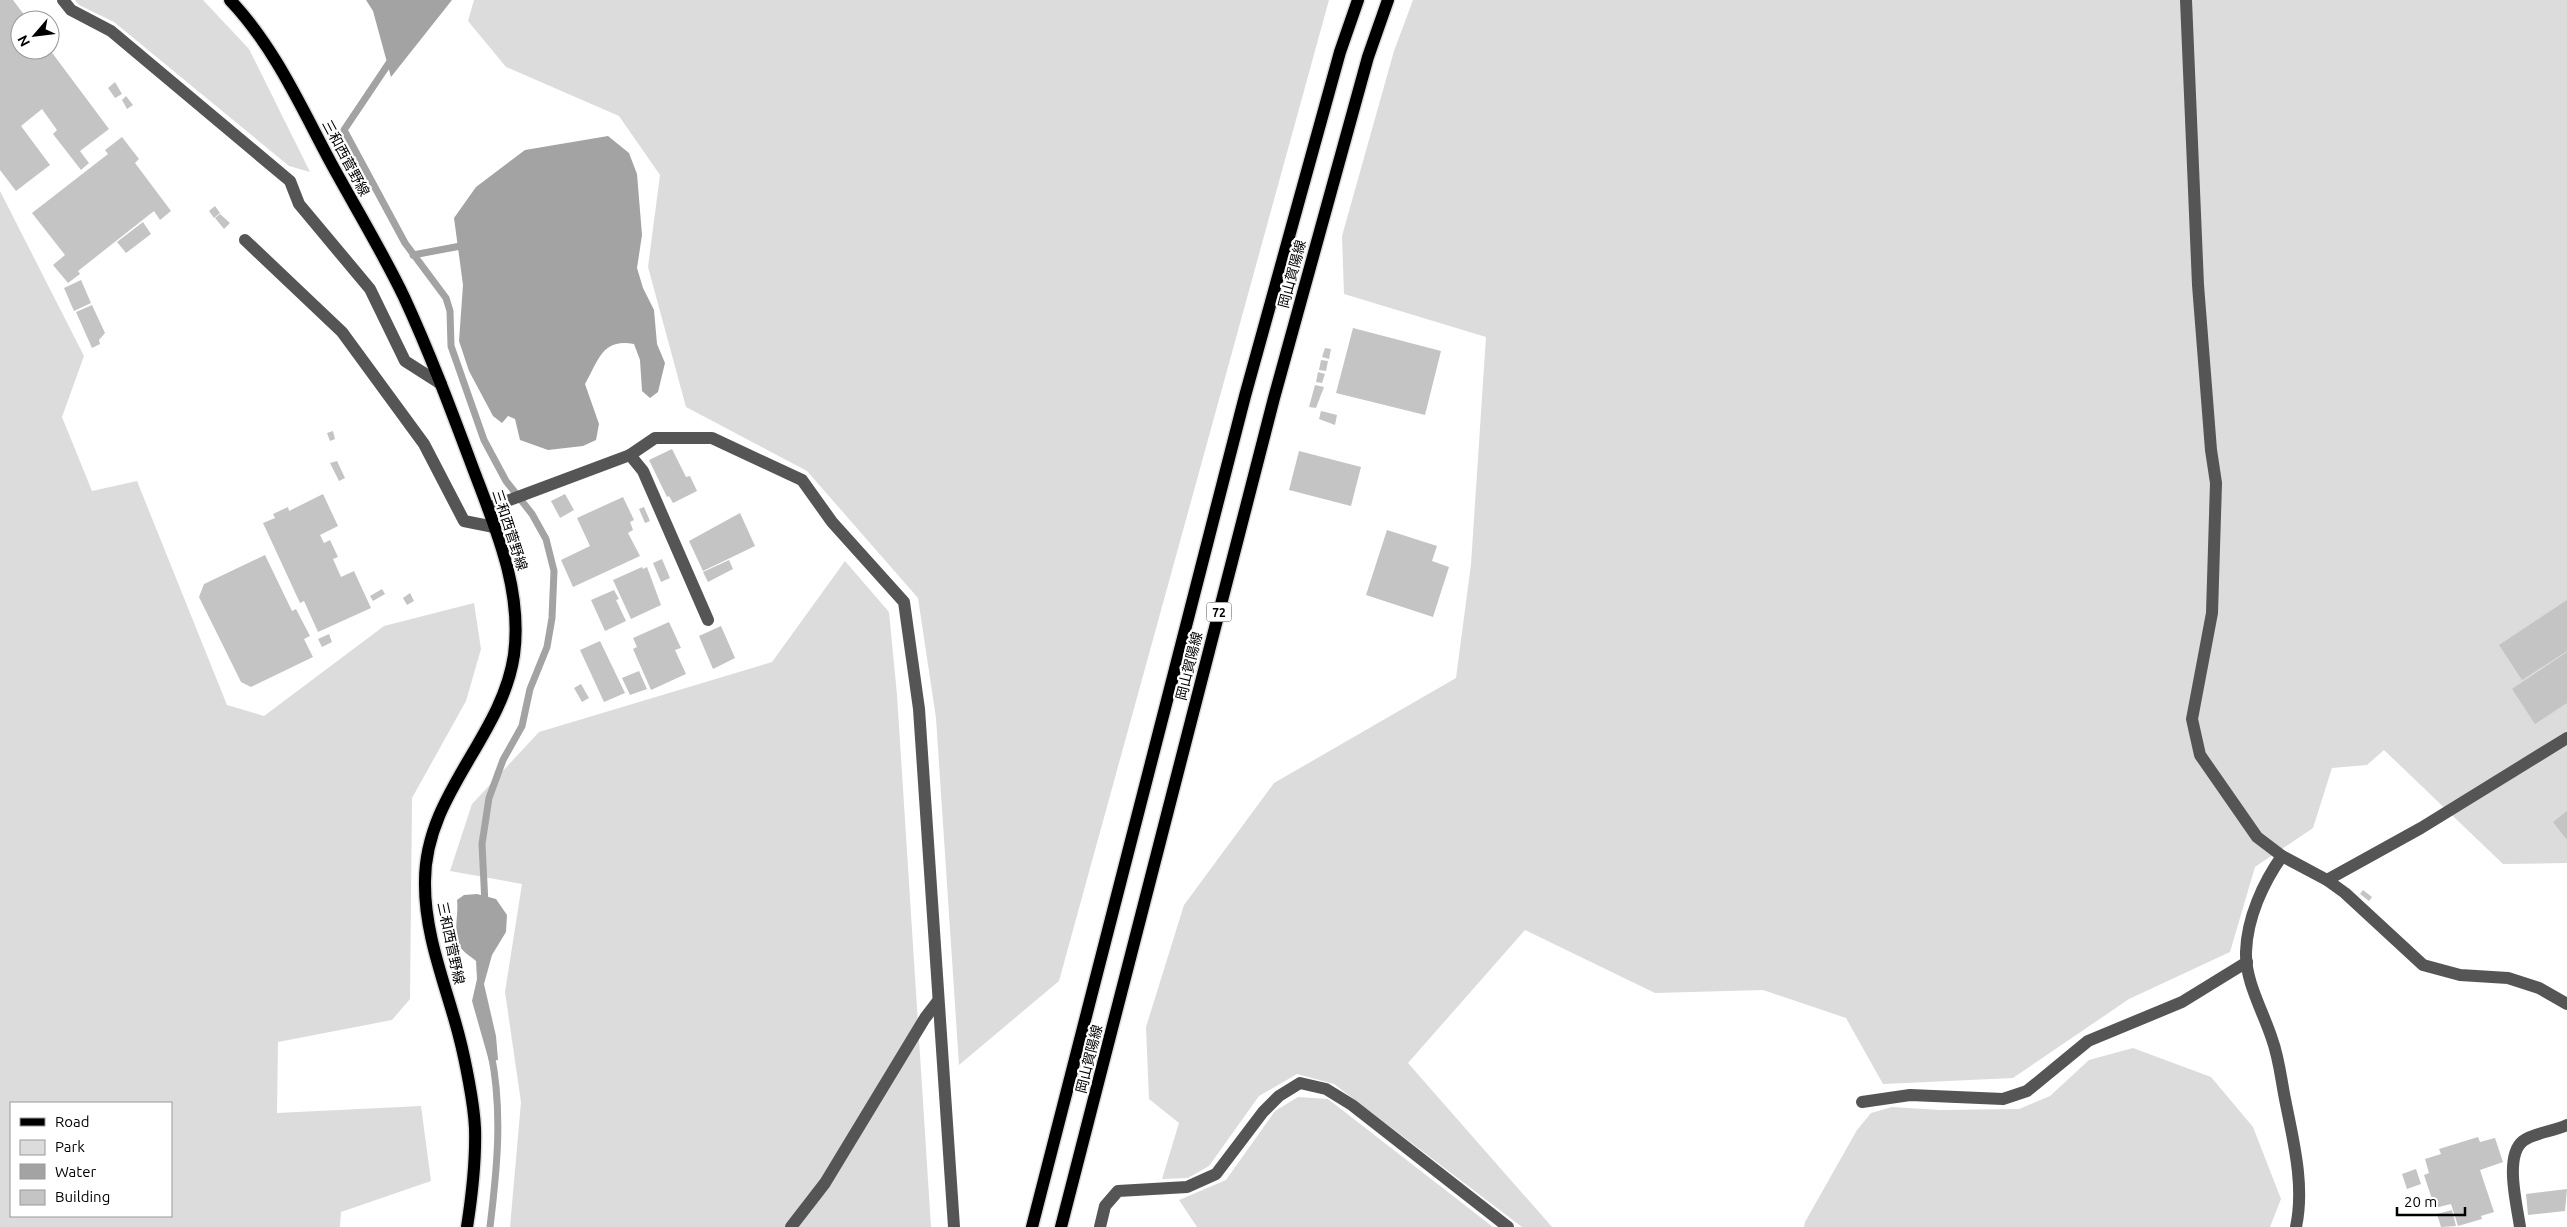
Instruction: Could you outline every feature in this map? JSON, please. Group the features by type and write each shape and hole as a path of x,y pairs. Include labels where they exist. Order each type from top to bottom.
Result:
{"main road":[{"name":"三和西菅野線","path":"230,0 245,16 279,67 402,294 441,384 488,508 506,558 513,592 516,626 513,657 506,689 438,813 429,847 425,880 428,919 460,1040 475,1127 467,1227"},
{"name":"岡山賀陽線","path":"1032,1227 1245,396 1340,52 1358,0"},
{"name":"岡山賀陽線","path":"1061,1227 1274,398 1368,57 1388,0"}],"street":[{"path":"63,0 71,10 111,31 290,181 299,204 370,289 405,361 441,384"},
{"path":"2186,0 2198,285 2211,450 2216,483 2212,613 2192,719 2200,754 2257,837 2282,856 2327,880 2345,893 2423,965 2460,975 2508,978 2540,988 2567,1004"},
{"path":"245,240 342,332 424,444 464,521 494,528"},
{"path":"488,508 630,455 655,438 712,438 802,480 832,522 904,602 919,709 954,1227"},
{"path":"630,455 642,471 708,620"},
{"path":"2327,880 2422,828 2567,738"},
{"path":"2282,856 2266,880 2253,919 2246,951 2248,976 2276,1049 2296,1157 2300,1208 2296,1227"},
{"path":"1862,1102 1910,1095 2003,1100 2027,1091 2088,1041 2182,1002 2247,962"},
{"path":"791,1227 825,1183 925,1018 938,1001"},
{"path":"1100,1227 1105,1206 1118,1191 1187,1187 1216,1174 1263,1112 1279,1096 1300,1083 1326,1089 1352,1105 1508,1227"},
{"path":"2520,1227 2513,1170 2515,1152 2524,1140 2567,1125"}],"green space":[{"path":"75,0 203,0 249,49 310,172 289,166 114,22 79,5"},
{"path":"474,0 1329,0 1059,981 959,1065 936,718 918,598 807,471 686,407 648,267 660,175 619,116 506,67 468,21"},
{"path":"1413,0 2567,0 2567,863 2503,864 2384,750 2367,765 2332,768 2313,828 2255,867 2230,952 2129,999 2013,1078 1883,1084 1846,1018 1763,990 1655,993 1525,930 1408,1063 1552,1227 1522,1227 1334,1084 1297,1074 1259,1096 1209,1166 1188,1178 1162,1179 1179,1123 1149,1099 1146,1027 1184,905 1274,783 1456,678 1471,564 1486,337 1344,294 1342,236 1394,51"},
{"path":"0,191 84,356 62,417 92,491 137,481 227,705 264,716 384,626 474,603 481,649 466,701 412,798 410,999 392,1020 278,1042 277,1113 421,1106 431,1181 341,1212 340,1227 0,1227"},
{"path":"845,561 889,612 897,695 931,1227 510,1227 521,1102 505,992 522,884 450,871 472,804 539,732 772,662"},
{"path":"2133,1048 2211,1077 2253,1127 2281,1199 2270,1227 1804,1227 1805,1222 1857,1130 1871,1113 1892,1107 1940,1110 2019,1109 2050,1096 2089,1060"},
{"path":"1298,1097 1328,1099 1493,1227 1197,1227 1179,1200 1226,1180 1275,1111"}],"water":[{"path":"366,0 452,0 391,77 373,11"},
{"path":"608,136 629,153 637,174 642,235 637,268 643,288 654,310 657,344 665,363 658,392 650,398 642,391 640,360 634,344 615,344 608,348 598,359 585,384 599,424 596,440 583,446 548,450 520,440 515,419 508,416 502,423 493,416 469,371 459,341 463,285 454,218 476,187 525,150"},
{"path":"477,894 496,899 507,915 506,932 492,955 484,984 496,1036 498,1060 489,1061 472,1001 477,979 476,961 461,948 456,931 457,900 464,895"}],"building":[{"path":"0,0 13,0 20,10 10,10 10,60 57,60 109,129 80,151 89,163 81,170 53,134 57,130 42,109 21,126 50,165 16,191 0,170"},
{"path":"115,82 122,94 115,98 108,88"},
{"path":"126,96 133,105 127,109 122,100"},
{"path":"122,137 139,159 135,163 171,211 160,220 154,211 78,271 80,274 68,283 53,265 65,255 32,213 108,154 105,150"},
{"path":"215,206 220,213 214,218 209,211"},
{"path":"220,214 230,223 224,229 215,218"},
{"path":"143,222 151,234 126,253 117,242"},
{"path":"81,280 91,303 74,311 64,288"},
{"path":"92,305 105,333 99,340 100,344 92,348 76,312"},
{"path":"1353,328 1441,351 1425,415 1336,393"},
{"path":"1325,348 1331,349 1329,359 1322,357"},
{"path":"1321,360 1328,361 1326,371 1319,370"},
{"path":"1318,372 1325,374 1322,383 1316,382"},
{"path":"1315,385 1324,387 1316,408 1309,407"},
{"path":"1321,411 1337,415 1335,425 1319,419"},
{"path":"333,431 335,439 330,441 327,433"},
{"path":"672,449 686,477 690,476 697,491 673,503 669,496 667,497 649,460"},
{"path":"1299,451 1361,467 1351,506 1289,490"},
{"path":"337,461 345,478 339,481 330,463"},
{"path":"323,494 338,526 320,535 324,543 330,540 338,557 333,559 341,577 354,571 371,608 318,632 304,601 300,603 263,523 275,518 273,514 288,507 289,511"},
{"path":"565,494 574,510 560,518 551,501"},
{"path":"623,497 634,520 630,522 633,530 628,533 640,556 573,587 561,560 590,546 577,518"},
{"path":"644,507 650,521 645,523 639,509"},
{"path":"740,513 755,546 703,571 689,541"},
{"path":"1387,530 1437,546 1432,561 1449,567 1433,617 1366,595"},
{"path":"265,555 292,611 296,609 310,636 304,639 313,657 251,687 241,682 199,597 204,584"},
{"path":"662,559 670,578 661,582 653,563"},
{"path":"729,560 733,569 708,582 703,572"},
{"path":"642,567 643,569 647,567 661,605 631,619 613,580"},
{"path":"382,589 385,594 373,601 370,596"},
{"path":"614,590 619,599 616,600 626,621 605,631 591,600"},
{"path":"410,593 414,601 407,605 403,598"},
{"path":"2567,600 2567,651 2522,680 2499,645"},
{"path":"669,622 681,648 675,650 686,674 651,690 633,649 637,647 633,638"},
{"path":"721,626 735,658 713,669 699,636"},
{"path":"329,634 332,642 322,647 318,639"},
{"path":"600,641 625,693 604,702 580,650"},
{"path":"2567,652 2567,703 2535,724 2512,689"},
{"path":"639,671 647,689 630,695 622,678"},
{"path":"581,684 589,698 582,702 574,688"},
{"path":"2567,811 2567,838 2566,839 2553,822"},
{"path":"2363,890 2372,897 2369,901 2360,894"},
{"path":"2478,1137 2480,1142 2495,1138 2503,1162 2480,1170 2494,1212 2481,1216 2482,1219 2458,1226 2451,1204 2435,1208 2424,1175 2429,1173 2425,1159 2441,1154 2439,1149"},
{"path":"2416,1169 2421,1184 2407,1189 2402,1174"},
{"path":"2567,1189 2565,1211 2528,1215 2526,1194"},
{"path":"2452,1210 2456,1226 2441,1227 2437,1214"}],"waterway":[{"path":"393,57 344,130 405,243 446,298 450,311 451,346 484,440 506,481 532,514 546,539 554,571 552,618 547,647 530,689 522,726 503,760 489,798 482,844 485,904"},
{"path":"413,255 466,245"},
{"path":"490,1227 498,1140 497,1097 491,1053"}]}
